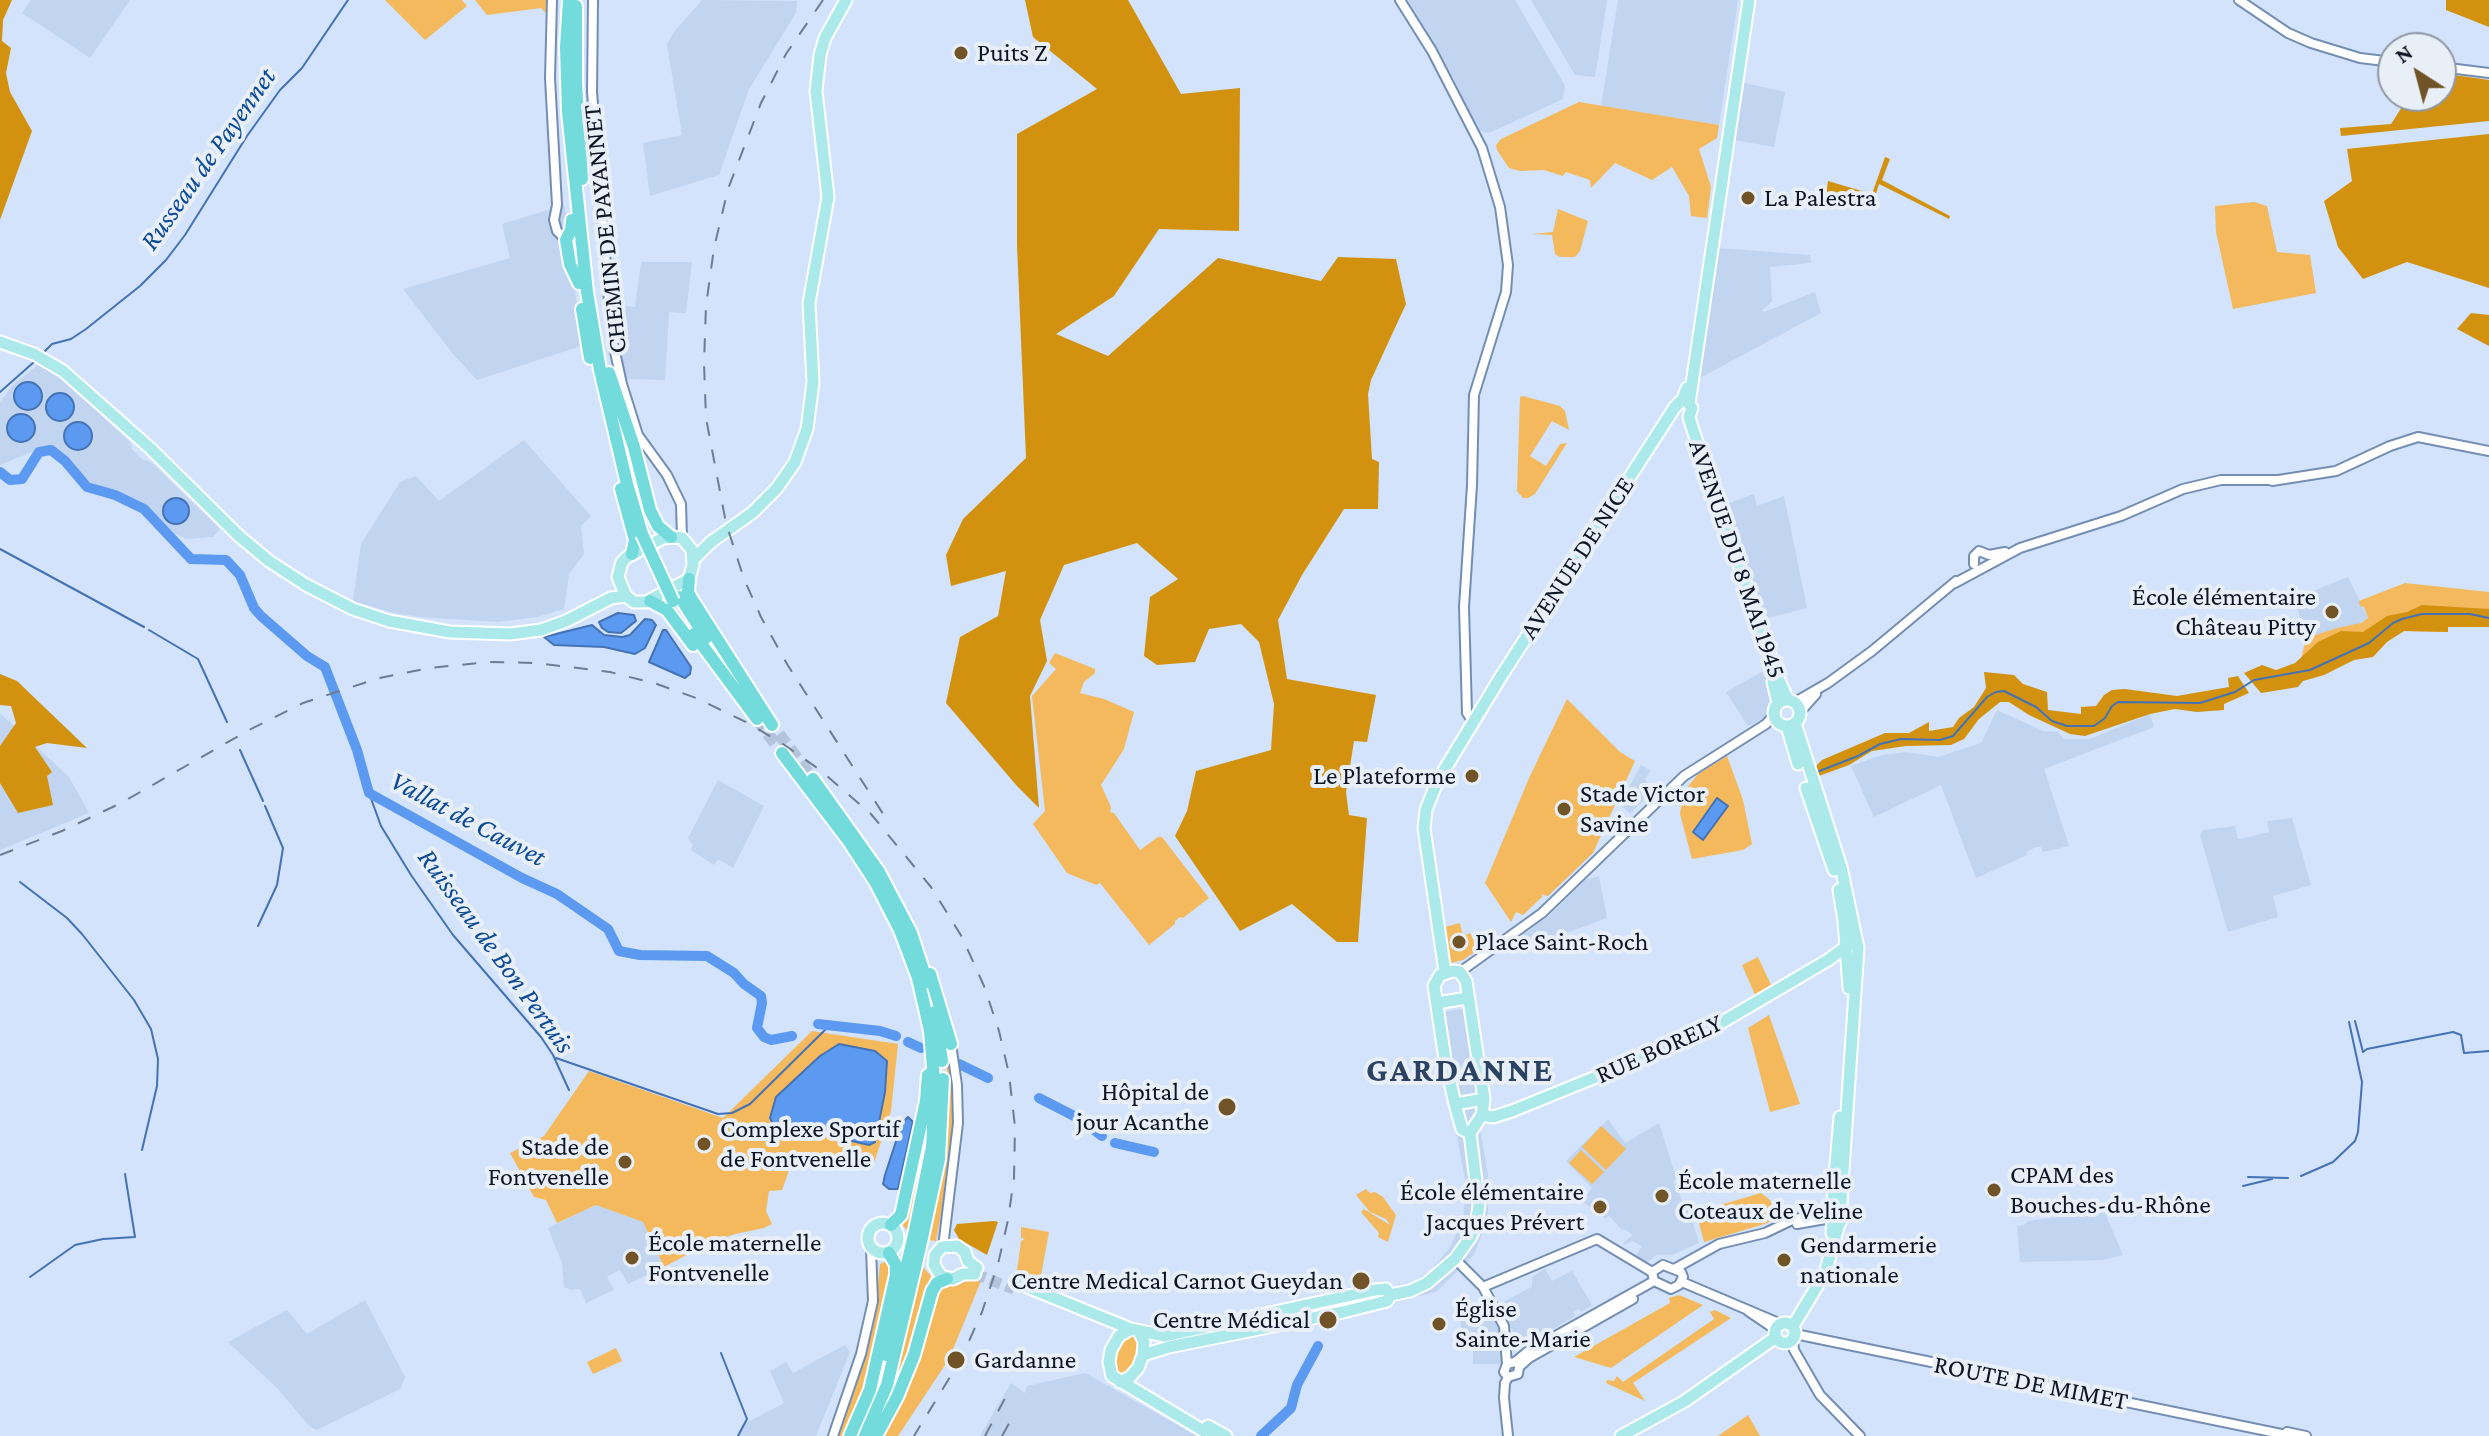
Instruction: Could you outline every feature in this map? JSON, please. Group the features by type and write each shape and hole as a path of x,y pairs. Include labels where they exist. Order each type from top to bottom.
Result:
{"highway":[{"path":"569,0 562,90 579,283 589,356 635,540 632,554"},
{"path":"577,0 576,82 584,205 602,342 646,533"},
{"path":"566,47 568,112 587,292 600,370 627,484 676,599 743,702"},
{"path":"572,220 566,240 570,264 579,283"},
{"path":"609,373 634,447 650,510 658,526 680,539"},
{"path":"676,599 776,730 691,598 689,579"},
{"path":"650,601 667,610 709,667 757,719"},
{"path":"782,753 848,840 887,902 918,978 930,1031 935,1092 928,1175 878,1386 857,1436"},
{"path":"813,779 879,872 899,908 931,976 951,1044"},
{"path":"865,1436 887,1385 912,1248 939,1159 944,1098 938,1032 919,954"},
{"path":"912,1248 901,1215 926,1101 930,1031"},
{"path":"850,1436 870,1390 896,1265 912,1248"},
{"path":"876,1436 897,1397 914,1355 932,1291 937,1283 947,1279"}],"main road":[{"path":"618,577 626,596 638,603 650,601 689,579 694,559 766,500 787,474 801,446 812,410 809,303 828,197 816,91 825,38 846,0"},
{"path":"1682,412 1694,356 1747,0"},
{"path":"0,342 34,354 63,371 150,448 239,536 281,571 353,609 412,625 464,633 525,632 566,621 611,598 626,596"},
{"name":"AVENUE DE NICE","path":"1426,810 1443,770 1492,691 1663,426 1682,412"},
{"name":"AVENUE DU 8 MAI 1945","path":"1682,412 1781,688 1785,714"},
{"path":"412,625 491,630 542,622 599,597 618,577 622,562 663,538 705,540 737,523"},
{"path":"680,539 694,559"},
{"name":"AVENUE DE NICE","path":"1426,810 1428,792 1435,776 1492,691"},
{"path":"1633,1436 1688,1405 1788,1336 1822,1268 1835,1213 1857,966 1850,948 1837,880 1785,714"},
{"path":"1785,714 1841,867 1850,948 1835,1213"},
{"path":"1426,810 1425,843 1445,972"},
{"name":"RUE BORELY","path":"1482,1115 1498,1116 1702,1034 1850,948"},
{"path":"1390,1295 1427,1283 1459,1254 1476,1225 1479,1205 1470,1133 1482,1115 1484,1099 1466,981 1460,972 1445,972 1434,986 1445,1059 1462,1129 1470,1133"},
{"path":"1437,1003 1467,998"},
{"path":"1455,1104 1484,1099"},
{"path":"957,1246 912,1248 871,1248 868,1241 871,1228 879,1223 912,1248 947,1279 959,1277 971,1269 965,1252 957,1246"},
{"path":"1119,1336 1118,1331 1109,1326 1014,1286 1135,1330 1165,1336 1371,1305 1387,1301 1390,1295"},
{"path":"1143,1355 1383,1289 1390,1295"},
{"path":"1135,1330 1119,1336 1111,1350 1109,1362 1112,1376 1134,1384 1226,1436"},
{"path":"1125,1380 1143,1355 1144,1342 1135,1330"},
{"path":"1621,1436 1685,1401 1788,1336"},
{"path":"1125,1380 1212,1436"}],"street":[{"path":"552,0 550,78 557,205 554,220 557,231 566,240"},
{"name":"CHEMIN DE PAYANNET","path":"593,0 593,117 605,227 612,338 638,435 667,475 681,504 680,539"},
{"path":"1400,0 1432,51 1482,148 1500,207 1508,265 1506,292 1474,395 1464,607 1467,713 1471,719"},
{"path":"2239,0 2288,33 2360,58 2377,60"},
{"path":"2457,69 2489,73"},
{"path":"1460,972 1542,913 1684,776 1785,714 1876,648 1976,566 1986,567 1990,559 2121,516 2172,494 2221,480 2277,480 2336,471 2410,439 2435,439 2489,451"},
{"path":"1976,566 1973,559 1977,552 1982,551 1990,559"},
{"path":"951,1044 958,1123 946,1225 957,1246"},
{"path":"1676,1268 1719,1244 1774,1229 1797,1218 1835,1213"},
{"path":"874,1280 878,1263 912,1248 946,1225"},
{"path":"1483,1287 1597,1239 1671,1289 1682,1282"},
{"path":"833,1436 863,1348 873,1301 871,1248"},
{"path":"1459,1254 1483,1287 1504,1326 1514,1364"},
{"path":"1506,1435 1504,1398 1508,1377 1504,1372 1527,1352 1655,1279 1663,1265 1681,1272 1682,1282"},
{"path":"1682,1282 1747,1311 1788,1336 1820,1395 1860,1436"},
{"name":"ROUTE DE MIMET","path":"1788,1336 2306,1436"},
{"name":"ROUTE DE MIMET","path":"2258,1428 2291,1436"}],"shaded area":[{"path":"0,0 12,0 3,20 2,41 11,48 6,73 10,92 32,131 0,220"},
{"path":"31,0 130,0 90,58 22,13"},
{"path":"385,0 462,0 467,6 425,40"},
{"path":"475,0 548,0 546,13 541,8 487,15"},
{"path":"702,0 797,1 796,13 749,89 719,175 650,196 643,143 682,135 667,45 673,33"},
{"path":"1025,0 1128,0 1181,94 1240,88 1239,231 1159,229 1114,296 1056,334 1108,356 1218,258 1321,281 1338,257 1396,259 1406,304 1371,380 1368,394 1372,459 1379,462 1378,509 1344,509 1278,620 1287,679 1376,695 1367,742 1354,741 1346,792 1349,815 1367,818 1358,942 1337,942 1292,904 1240,931 1175,836 1187,811 1196,771 1271,750 1274,704 1259,642 1241,624 1209,629 1195,662 1157,665 1144,656 1150,597 1178,579 1137,543 1064,565 1040,620 1047,661 1030,696 1039,808 946,703 960,637 998,616 1006,571 951,586 946,555 963,519 1026,458 1017,245 1017,134 1097,89 1033,37"},
{"path":"1408,0 1515,0 1565,86 1563,99 1489,133 1477,130 1454,79"},
{"path":"1531,0 1607,0 1595,77 1575,75"},
{"path":"1618,0 1738,0 1719,125 1601,106"},
{"path":"2446,0 2489,0 2489,27 2446,10"},
{"path":"2457,75 2489,80 2489,121 2341,136 2340,128 2391,124 2399,112 2457,112"},
{"path":"1745,83 1785,92 1774,147 1734,140"},
{"path":"1579,102 1719,125 1717,138 1699,149 1711,187 1707,218 1691,216 1689,196 1672,167 1652,180 1615,163 1591,188 1590,180 1566,172 1563,176 1544,170 1509,168 1497,150 1496,145 1501,139"},
{"path":"2489,134 2489,288 2407,262 2363,279 2338,247 2324,201 2352,181 2347,149"},
{"path":"1885,157 1890,159 1882,180 1950,216 1949,219 1879,184 1874,200 1826,197 1828,181 1872,194"},
{"path":"2254,202 2267,206 2277,252 2310,255 2316,293 2233,309 2216,232 2215,206"},
{"path":"564,205 581,346 477,380 403,289 510,258 502,224"},
{"path":"1558,209 1588,221 1580,251 1575,257 1555,254 1552,235 1532,234 1553,232"},
{"path":"1718,248 1810,255 1811,263 1770,267 1772,302 1762,310 1764,312 1815,292 1821,313 1694,381"},
{"path":"641,262 692,262 686,313 669,312 665,380 626,379 617,341 613,305 635,307"},
{"path":"2471,313 2489,315 2489,346 2457,329"},
{"path":"39,364 63,380 130,442 132,449 142,459 152,463 220,529 213,537 187,539 174,534 137,502 97,486 52,449 34,451 0,465 0,402 13,385"},
{"path":"1520,397 1560,406 1565,411 1569,430 1552,421 1530,456 1546,466 1560,444 1567,443 1535,494 1528,498 1523,498 1517,491"},
{"path":"524,440 591,516 581,526 584,554 569,574 564,609 537,617 498,622 420,617 353,601 361,544 400,482 416,476 439,501"},
{"path":"1754,494 1757,506 1784,496 1807,608 1764,619 1724,505"},
{"name":"École élémentaire Château Pitty","path":"2348,577 2368,618 2354,626 2306,638 2296,604 2298,597"},
{"path":"2405,583 2489,592 2489,627 2448,627 2448,632 2404,631 2324,675 2300,663 2306,638 2361,623 2368,618 2359,601"},
{"path":"2422,605 2489,609 2489,627 2448,627 2448,632 2404,631 2387,642 2373,657 2354,660 2324,675 2303,681 2298,687 2261,693 2244,673 2262,665 2276,670 2295,663 2318,642 2341,631 2363,632 2387,616"},
{"path":"1055,653 1095,669 1095,673 1084,682 1080,693 1134,712 1124,749 1101,785 1111,807 1110,812 1114,813 1140,850 1162,837 1209,898 1183,918 1180,917 1149,945 1100,883 1096,885 1067,873 1033,824 1045,811 1032,696 1056,669 1049,663"},
{"path":"1764,671 1773,698 1766,717 1748,726 1726,692"},
{"path":"1984,672 2014,675 2023,684 2047,692 2048,710 2081,714 2081,707 2096,706 2112,690 2177,696 2229,687 2228,678 2238,676 2249,693 2224,704 2224,710 2197,712 2175,709 2085,736 2070,734 2009,702 2000,702 1979,719 1964,739 1951,745 1906,746 1872,751 1849,765 1816,777 1813,769 1822,760 1885,733 1909,733 1929,722 1929,731 1953,727 1974,707 1986,688"},
{"path":"0,674 17,681 87,748 47,743 35,747 52,772 47,776 53,805 18,813 0,783 0,746 16,723 11,706 0,705"},
{"name":"Stade Victor Savine","path":"1567,699 1620,752 1635,761 1593,853 1548,896 1540,894 1543,896 1523,915 1516,912 1511,922 1485,883 1530,776"},
{"path":"1997,710 2043,731 2058,732 2064,739 2090,739 2150,714 2154,727 2044,769 2069,846 2043,852 2041,847 2036,847 2026,852 2027,855 1976,878 1941,785 1874,817 1851,766 1882,755 1907,752 1938,757 1981,743"},
{"path":"0,713 69,777 89,813 0,850"},
{"path":"1727,756 1743,800 1752,844 1743,850 1692,859 1680,814 1683,793 1698,774"},
{"path":"1641,765 1651,771 1645,779 1652,791 1630,814 1620,804"},
{"path":"718,780 764,806 733,868 718,859 714,865 691,850 693,845 688,838"},
{"path":"2292,818 2311,885 2273,896 2278,917 2228,932 2200,835 2203,830 2235,826 2238,839 2241,839 2269,832 2267,821"},
{"path":"1599,876 1607,918 1524,949 1523,946 1519,947 1520,937 1551,914 1585,880"},
{"name":"Place Saint-Roch","path":"1460,923 1463,936 1470,933 1479,949 1463,960 1446,964 1441,928"},
{"path":"1758,957 1772,987 1756,997 1742,965"},
{"path":"1473,1007 1487,1107 1480,1129 1488,1175 1488,1218 1474,1255 1436,1292 1319,1318 1317,1301 1384,1286 1405,1287 1430,1271 1449,1249 1463,1220 1466,1186 1451,1103 1443,1012"},
{"path":"1769,1015 1800,1104 1770,1112 1748,1028"},
{"name":"Complexe Sportif de Fontvenelle","path":"812,1031 898,1044 891,1111 872,1169 850,1161 794,1157 782,1190 769,1191 766,1211 772,1224 764,1228 707,1244 664,1267 643,1222 596,1205 557,1223 546,1200 534,1197 510,1153 544,1136 589,1071 723,1118"},
{"path":"947,1067 950,1067 955,1109 953,1151 936,1241 928,1240 940,1190 947,1139"},
{"path":"928,1109 923,1166 909,1233 900,1221"},
{"path":"1608,1119 1625,1143 1659,1123 1676,1177 1673,1183 1683,1205 1687,1204 1699,1243 1672,1255 1657,1255 1646,1263 1635,1257 1642,1246 1632,1241 1623,1243 1633,1235 1622,1230 1609,1216 1606,1219 1582,1201 1592,1188 1566,1161"},
{"path":"1601,1126 1626,1149 1606,1170 1582,1147"},
{"path":"1581,1150 1604,1172 1592,1184 1569,1163"},
{"path":"1366,1189 1383,1197 1396,1215 1388,1242 1378,1237 1379,1233 1361,1212 1364,1209 1390,1225 1386,1219 1370,1212 1356,1195"},
{"path":"1761,1193 1770,1200 1773,1208 1773,1216 1768,1223 1704,1242 1696,1212"},
{"path":"596,1205 643,1222 664,1267 628,1284 620,1270 607,1277 614,1290 586,1303 580,1289 564,1287 562,1263 548,1228"},
{"path":"2104,1211 2123,1255 2103,1260 2020,1262 2017,1226 2028,1221"},
{"path":"998,1222 987,1255 959,1239 954,1230 957,1224"},
{"path":"1021,1227 1049,1232 1039,1286 1016,1278 1021,1241 1025,1239 1021,1238"},
{"path":"887,1261 894,1269 856,1411 846,1436 838,1436 867,1348 876,1308 880,1264"},
{"path":"922,1266 931,1276 928,1290 896,1393 884,1410 909,1323"},
{"path":"1545,1269 1552,1281 1572,1271 1592,1305 1581,1312 1579,1309 1573,1312 1575,1316 1526,1345 1521,1338 1517,1340 1499,1304 1532,1287 1532,1277"},
{"path":"970,1279 981,1281 949,1359 898,1436 882,1436 933,1297 942,1287 956,1286"},
{"path":"1679,1295 1703,1305 1611,1368 1574,1357 1670,1303 1669,1298"},
{"path":"365,1300 405,1377 400,1389 317,1430 309,1426 278,1389 228,1342 287,1310 307,1334"},
{"path":"1487,1302 1500,1328 1502,1364 1473,1364 1473,1340 1461,1327 1460,1317"},
{"path":"1715,1310 1731,1318 1633,1383 1645,1401 1606,1383 1607,1380 1614,1381 1617,1376 1623,1382 1714,1319 1710,1312"},
{"path":"1135,1334 1140,1345 1138,1356 1126,1375 1118,1377 1113,1362 1116,1350 1128,1335"},
{"path":"845,1345 850,1352 816,1436 737,1436 742,1425 784,1403 770,1371 786,1362 793,1373"},
{"path":"616,1348 622,1361 593,1374 587,1362"},
{"path":"1085,1373 1197,1436 980,1436 1011,1383 1025,1393 1027,1386"},
{"path":"1748,1415 1760,1436 1718,1436"}],"water":[{"path":"28,382 38,386 42,396 38,406 28,410 18,406 14,396 18,386"},
{"path":"60,393 70,397 74,407 70,417 60,421 50,417 46,407 50,397"},
{"path":"21,414 31,418 35,428 31,438 21,442 11,438 7,428 11,418"},
{"path":"78,422 88,426 92,436 88,446 78,450 68,446 64,436 68,426"},
{"path":"176,498 185,502 189,511 185,520 176,524 167,520 163,511 167,502"},
{"path":"618,613 634,615 636,621 621,633 602,628 599,622"},
{"path":"645,619 652,620 656,625 645,648 635,654 604,647 554,645 544,637 592,625 604,635 622,637 630,635"},
{"path":"663,630 691,667 690,674 685,678 649,662"},
{"path":"1717,798 1728,806 1703,840 1693,832"},
{"path":"839,1044 875,1051 887,1061 885,1092 875,1142 869,1145 775,1128 770,1118 776,1097 820,1056"},
{"path":"908,1117 913,1122 898,1189 889,1189 883,1184 885,1175 902,1123"}],"waterway":[{"name":"Russeau de Payennet","path":"45,351 52,344 71,339 86,329 140,286 166,260 247,136 280,90 302,68 348,0"},
{"name":"Russeau de Payennet","path":"0,392 34,362"},
{"name":"Vallat de Cauvet","path":"0,472 10,480 22,479 39,452 51,450 87,487 115,495 144,509 191,559 226,560 240,575 254,608 261,616 307,656 325,667 357,750 369,793 522,878 557,894 608,929 619,951 640,955 707,956 734,973 761,996 757,1028 764,1037 771,1040 792,1036"},
{"path":"0,549 144,627"},
{"path":"1817,772 1880,744 1901,739 1940,740 1953,736 1987,697 1996,692 2004,691 2036,707 2052,721 2067,726 2094,726 2118,702 2200,703 2235,692 2254,680 2310,670 2369,643 2402,619 2422,614 2470,614 2489,618"},
{"path":"149,630 198,659 227,722"},
{"path":"240,750 263,801"},
{"name":"Ruisseau de Bon Pertuis","path":"369,793 381,826 411,875 453,935 541,1037 569,1090"},
{"path":"258,926 277,885 283,848 265,806"},
{"path":"20,882 67,918 82,934 134,1000 151,1029 158,1059 157,1086 142,1150"},
{"path":"2355,1021 2363,1052 2453,1032 2461,1035 2464,1053 2489,1051"},
{"path":"2301,1176 2333,1162 2355,1141 2358,1132 2362,1082 2349,1022"},
{"name":"Vallat de Cauvet","path":"818,1024 880,1031 896,1036"},
{"path":"556,1058 718,1114 732,1113 750,1104 830,1025"},
{"name":"Vallat de Cauvet","path":"908,1042 921,1048"},
{"name":"Vallat de Cauvet","path":"959,1064 988,1078"},
{"name":"Vallat de Cauvet","path":"1039,1098 1080,1119 1102,1136"},
{"name":"Vallat de Cauvet","path":"1115,1143 1154,1152"},
{"path":"30,1277 75,1245 135,1237 125,1174"},
{"path":"2248,1177 2288,1178"},
{"path":"2243,1186 2272,1179"},
{"name":"Vallat de Cauvet","path":"1261,1436 1291,1408 1297,1385 1318,1346"},
{"name":"Ruisseau de Bon Pertuis","path":"721,1353 747,1419 738,1436"}],"tunnel":[{"path":"757,719 782,753"},
{"path":"779,734 813,779"},
{"path":"975,1274 1014,1289"}],"railway":[{"path":"823,0 786,54 761,103 728,189 714,248 706,306 706,418 726,523 744,579 761,617 787,664 887,820"},
{"path":"0,855 62,831 121,803 303,703 379,678 429,668 489,662 536,663 610,672 696,698 748,723 786,746 820,770 871,814 931,887 962,937 984,986 1009,1074 1015,1127 1014,1178 998,1264 982,1312 961,1359 914,1436"},
{"path":"985,1436 1011,1387"},
{"path":"1002,1436 1015,1413"}],"place":[{"name":"Puits Z","path":"961,53"},
{"name":"La Palestra","path":"1748,198"},
{"name":"École élémentaire Château Pitty","path":"2332,612"},
{"name":"Le Plateforme","path":"1472,776"},
{"name":"Stade Victor Savine","path":"1564,809"},
{"name":"Place Saint-Roch","path":"1459,942"},
{"name":"Hôpital de jour Acanthe","path":"1227,1107"},
{"name":"Complexe Sportif de Fontvenelle","path":"704,1144"},
{"name":"Stade de Fontvenelle","path":"625,1162"},
{"name":"CPAM des Bouches-du-Rhône","path":"1994,1190"},
{"name":"École maternelle Coteaux de Veline","path":"1662,1196"},
{"name":"École élémentaire Jacques Prévert","path":"1600,1207"},
{"name":"École maternelle Fontvenelle","path":"632,1258"},
{"name":"Gendarmerie nationale","path":"1784,1260"},
{"name":"Centre Medical Carnot Gueydan","path":"1361,1281"},
{"name":"Centre Médical","path":"1328,1320"},
{"name":"Église Sainte-Marie","path":"1439,1324"},
{"name":"Gardanne","path":"956,1360"}],"district":[{"name":"GARDANNE","path":"1460,1071"}]}
